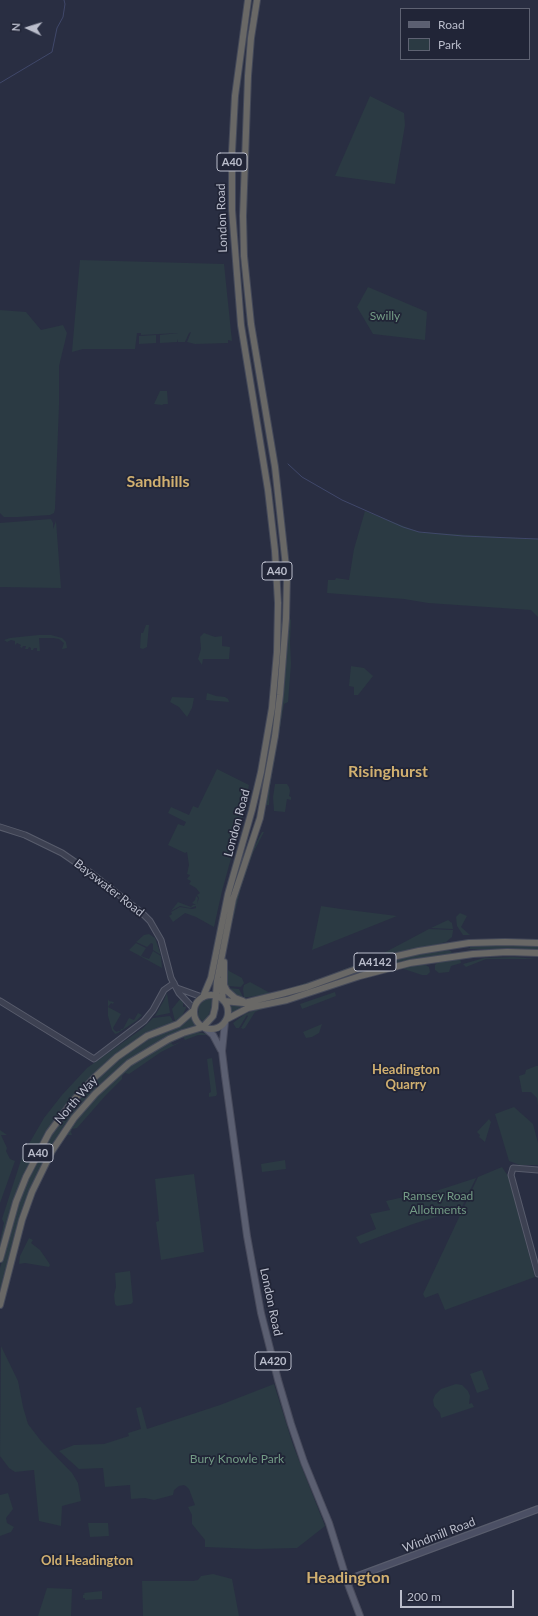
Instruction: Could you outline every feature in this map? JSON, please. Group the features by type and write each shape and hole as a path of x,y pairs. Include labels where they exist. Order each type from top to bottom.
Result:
{"highway":[{"name":"London Road","path":"194,1009 196,1004 203,997 212,978 228,894 252,810 261,772 281,652 277,565 272,521 240,313 232,210 232,152 235,96 248,0"},
{"name":"London Road","path":"222,968 224,947 233,899 260,818 275,736 280,695 281,652 287,576 280,501 247,296 243,216 251,38 258,0"},
{"name":"A4142","path":"223,1000 240,1003 249,1002 302,988 408,952 469,944 505,942 538,943"},
{"name":"A4142","path":"226,1021 248,1008 293,998 360,976 431,959 507,952 538,953"},
{"path":"222,968 224,985 227,991 235,998 249,1002"},
{"path":"222,968 221,979 223,1000 228,1009 226,1021"},
{"path":"194,1009 195,1019 204,1028 214,1012 215,996 222,968"},
{"path":"203,997 215,996 223,1000"},
{"name":"North Way","path":"0,1259 16,1202 26,1177 49,1133 72,1102 95,1076 128,1048 148,1036 178,1024 194,1009"},
{"name":"North Way","path":"0,1305 22,1220 32,1192 52,1151 74,1118 94,1094 129,1063 169,1039 183,1033 204,1028 215,1029 226,1021"}],"main road":[{"name":"London Road","path":"226,1021 222,1052 247,1236 267,1337 291,1424 304,1462 329,1523 360,1616"},
{"name":"London Road","path":"204,1028 215,1037 222,1052"},
{"name":"Windmill Road","path":"347,1580 538,1509"}],"street":[{"name":"Bayswater Road","path":"0,827 25,835 62,853 91,873 142,913 150,921 161,940 169,974 175,986 179,993 194,1009"},
{"path":"175,986 203,997"},
{"name":"North Way","path":"0,1001 94,1059 144,1021 153,1010 164,990 175,986"},
{"path":"538,1170 513,1168 511,1176 511,1181 538,1274"}],"green space":[{"path":"370,96 404,113 405,125 395,184 335,176"},
{"path":"80,260 224,264 232,341 228,340 228,343 195,344 187,342 191,332 189,333 185,342 178,342 178,339 177,342 160,343 160,335 178,333 141,335 141,333 137,333 135,349 83,349 72,352"},
{"name":"Swilly","path":"368,287 427,312 425,340 373,334 357,307"},
{"path":"0,310 26,312 41,330 63,325 67,333 59,366 55,509 54,513 50,515 4,517 0,513"},
{"path":"156,335 156,343 139,344 139,336"},
{"path":"160,391 167,391 168,404 154,404"},
{"path":"365,511 419,532 538,539 538,617 531,610 428,603 404,599 327,593 328,580 335,580 336,578 349,580 354,549"},
{"path":"51,519 53,529 56,521 61,588 0,587 0,523"},
{"path":"291,619 291,664 288,702 284,704 270,787 269,805 265,805 277,740 284,689 288,622"},
{"path":"146,625 149,625 147,647 143,649 140,648 141,633 143,633"},
{"path":"204,633 215,637 222,636 222,646 230,647 229,659 203,659 202,665 198,659 201,649 200,637"},
{"path":"51,635 62,638 66,642 67,648 62,649 64,643 59,639 53,638 39,638 40,651 37,651 37,648 31,650 29,647 28,649 25,649 26,646 23,646 22,648 20,647 21,645 17,643 15,645 15,641 11,640 7,642 4,640 10,638"},
{"path":"351,666 364,668 373,676 358,695 354,695 354,687 349,686"},
{"path":"207,693 225,697 229,702 206,700"},
{"path":"172,697 194,698 192,708 187,717 179,707 170,702"},
{"path":"217,769 249,785 243,815 222,891 214,927 185,913 173,922 169,916 172,914 171,912 180,907 192,909 196,908 196,906 190,908 180,906 171,911 178,902 191,907 196,905 192,903 196,896 198,898 197,904 199,898 197,895 200,893 196,888 189,884 191,881 187,879 190,875 187,874 189,865 187,852 185,853 168,845 178,824 184,826 186,822 168,813 171,807 189,815 193,806 198,808"},
{"path":"275,784 287,784 289,787 289,796 291,797 291,800 287,799 285,812 274,811 273,797"},
{"path":"262,832 264,832 253,853 241,888 231,928 239,887 253,849"},
{"path":"321,906 341,909 397,916 312,950"},
{"path":"460,913 467,916 461,927 470,935 463,935 457,926 456,917"},
{"path":"448,920 452,923 453,929 431,928"},
{"path":"429,929 453,930 452,937 446,942 389,956 304,986 276,993 239,998 228,988 239,989 243,997 244,985 250,982 270,993 284,990 327,976 380,955"},
{"path":"149,934 155,938 161,955 153,950 153,944 151,943 147,947 136,942 144,935"},
{"path":"136,943 146,948 141,956 149,959 153,951 161,956 162,968 129,950"},
{"path":"513,944 538,945 538,951 466,949 470,948 470,946"},
{"path":"446,950 451,951 452,953 292,996 254,1004 231,1013 230,1004 239,1006 246,1005 403,956"},
{"path":"514,957 538,959 486,959 466,967 463,964 484,958"},
{"path":"460,958 461,963 451,966 449,972 439,973 435,970 435,965 438,962"},
{"path":"424,964 429,967 430,972 427,975 422,975 401,968 353,981 301,999 262,1009 255,1012 243,1029 241,1028 248,1016 247,1015 239,1028 236,1028 233,1023 245,1014 257,1009 348,981 401,967"},
{"path":"227,967 229,971 242,978 244,983 241,987 227,986"},
{"path":"335,992 336,996 302,1009 300,1004"},
{"path":"167,993 170,1013 155,1016 164,1000"},
{"path":"181,998 183,1000 183,1007 185,1007 185,1003 186,1008 182,1016 171,1024 146,1033 113,1056 57,1116 41,1142 0,1251 0,1241 4,1223 2,1219 23,1154 44,1118 62,1095 87,1068 143,1028 153,1018 170,1016 173,1021 175,1021 172,1009"},
{"path":"213,998 213,1003 207,1019 203,1022 198,1016 199,1006 203,1001"},
{"path":"108,999 109,1001 114,1002 108,1007"},
{"path":"108,1007 121,1014 113,1028 117,1032 123,1029 129,1018 134,1020 138,1013 142,1015 136,1021 118,1033 115,1034 112,1030 108,1016"},
{"path":"191,1017 196,1026 168,1036 125,1063 94,1090 65,1124 49,1150 28,1195 0,1295 0,1268 18,1203 24,1187 53,1131 84,1091 114,1063 146,1040 174,1029"},
{"path":"322,1024 319,1033 312,1037 306,1038 303,1032"},
{"path":"198,1032 207,1034 198,1035 185,1040 183,1037 171,1043 173,1045 183,1041 161,1052 129,1074 125,1073 122,1076 122,1079 77,1128 72,1129 72,1135 64,1135 94,1096 125,1069 157,1048 188,1033"},
{"path":"212,1058 217,1094 216,1096 209,1097 209,1093 211,1092 207,1059"},
{"path":"538,1066 538,1106 537,1098 531,1092 522,1092 519,1076 525,1074 526,1070"},
{"path":"514,1107 533,1124 538,1143 538,1165 520,1165 509,1161 495,1114"},
{"path":"489,1119 491,1122 485,1142 479,1137 480,1135 477,1132"},
{"path":"0,1130 7,1135 1,1135 10,1159 15,1161 0,1203"},
{"path":"285,1160 286,1169 262,1172 261,1164"},
{"path":"502,1167 508,1176 535,1277 445,1310 438,1293 425,1298 423,1294 478,1177"},
{"path":"194,1174 204,1252 161,1260 156,1222 159,1221 155,1179"},
{"name":"Ramsey Road Allotments","path":"476,1178 461,1209 413,1224 360,1244 356,1237 376,1229 370,1214 390,1210 386,1201 404,1197 405,1201"},
{"path":"29,1238 33,1240 31,1243 40,1250 49,1263 49,1267 25,1263 19,1264 20,1256"},
{"path":"130,1271 133,1302 131,1304 117,1306 115,1304 114,1295 116,1287 115,1273"},
{"path":"1,1346 18,1381 28,1424 41,1441 72,1473 78,1483 81,1501 62,1506 61,1526 39,1521 34,1470 15,1472 9,1468 0,1456"},
{"path":"482,1370 489,1389 477,1393 470,1374"},
{"name":"Bury Knowle Park","path":"274,1384 293,1445 325,1526 297,1548 256,1549 205,1547 205,1540 192,1524 192,1515 188,1507 195,1505 189,1489 184,1485 179,1486 174,1490 173,1495 154,1500 145,1498 131,1499 130,1485 105,1487 103,1468 79,1469 59,1451 74,1445 104,1444 129,1436 128,1433 141,1429 136,1408 141,1407 147,1429 220,1405"},
{"path":"456,1384 462,1385 468,1391 470,1396 469,1404 472,1403 474,1407 441,1418 440,1413 434,1406 433,1400 435,1395 441,1389"},
{"path":"8,1493 13,1509 6,1518 7,1523 14,1527 11,1532 0,1536 0,1495"},
{"path":"88,1523 108,1523 109,1536 90,1537"},
{"path":"213,1574 232,1579 239,1616 143,1616 142,1581 193,1581 198,1580 201,1576"},
{"path":"47,1588 72,1589 71,1616 38,1616"},
{"path":"102,1591 102,1599 85,1600 85,1598 83,1598 83,1595 85,1594 83,1593"}],"waterway":[{"path":"0,83 52,52 57,28 63,17 65,4 64,0"},
{"path":"288,464 302,477 342,500 403,527 419,532 463,536 538,539"}],"district":[{"name":"Sandhills","path":"158,482"},
{"name":"Risinghurst","path":"388,772"},
{"name":"Headington Quarry","path":"406,1078"},
{"name":"Old Headington","path":"87,1561"},
{"name":"Headington","path":"348,1578"}]}
